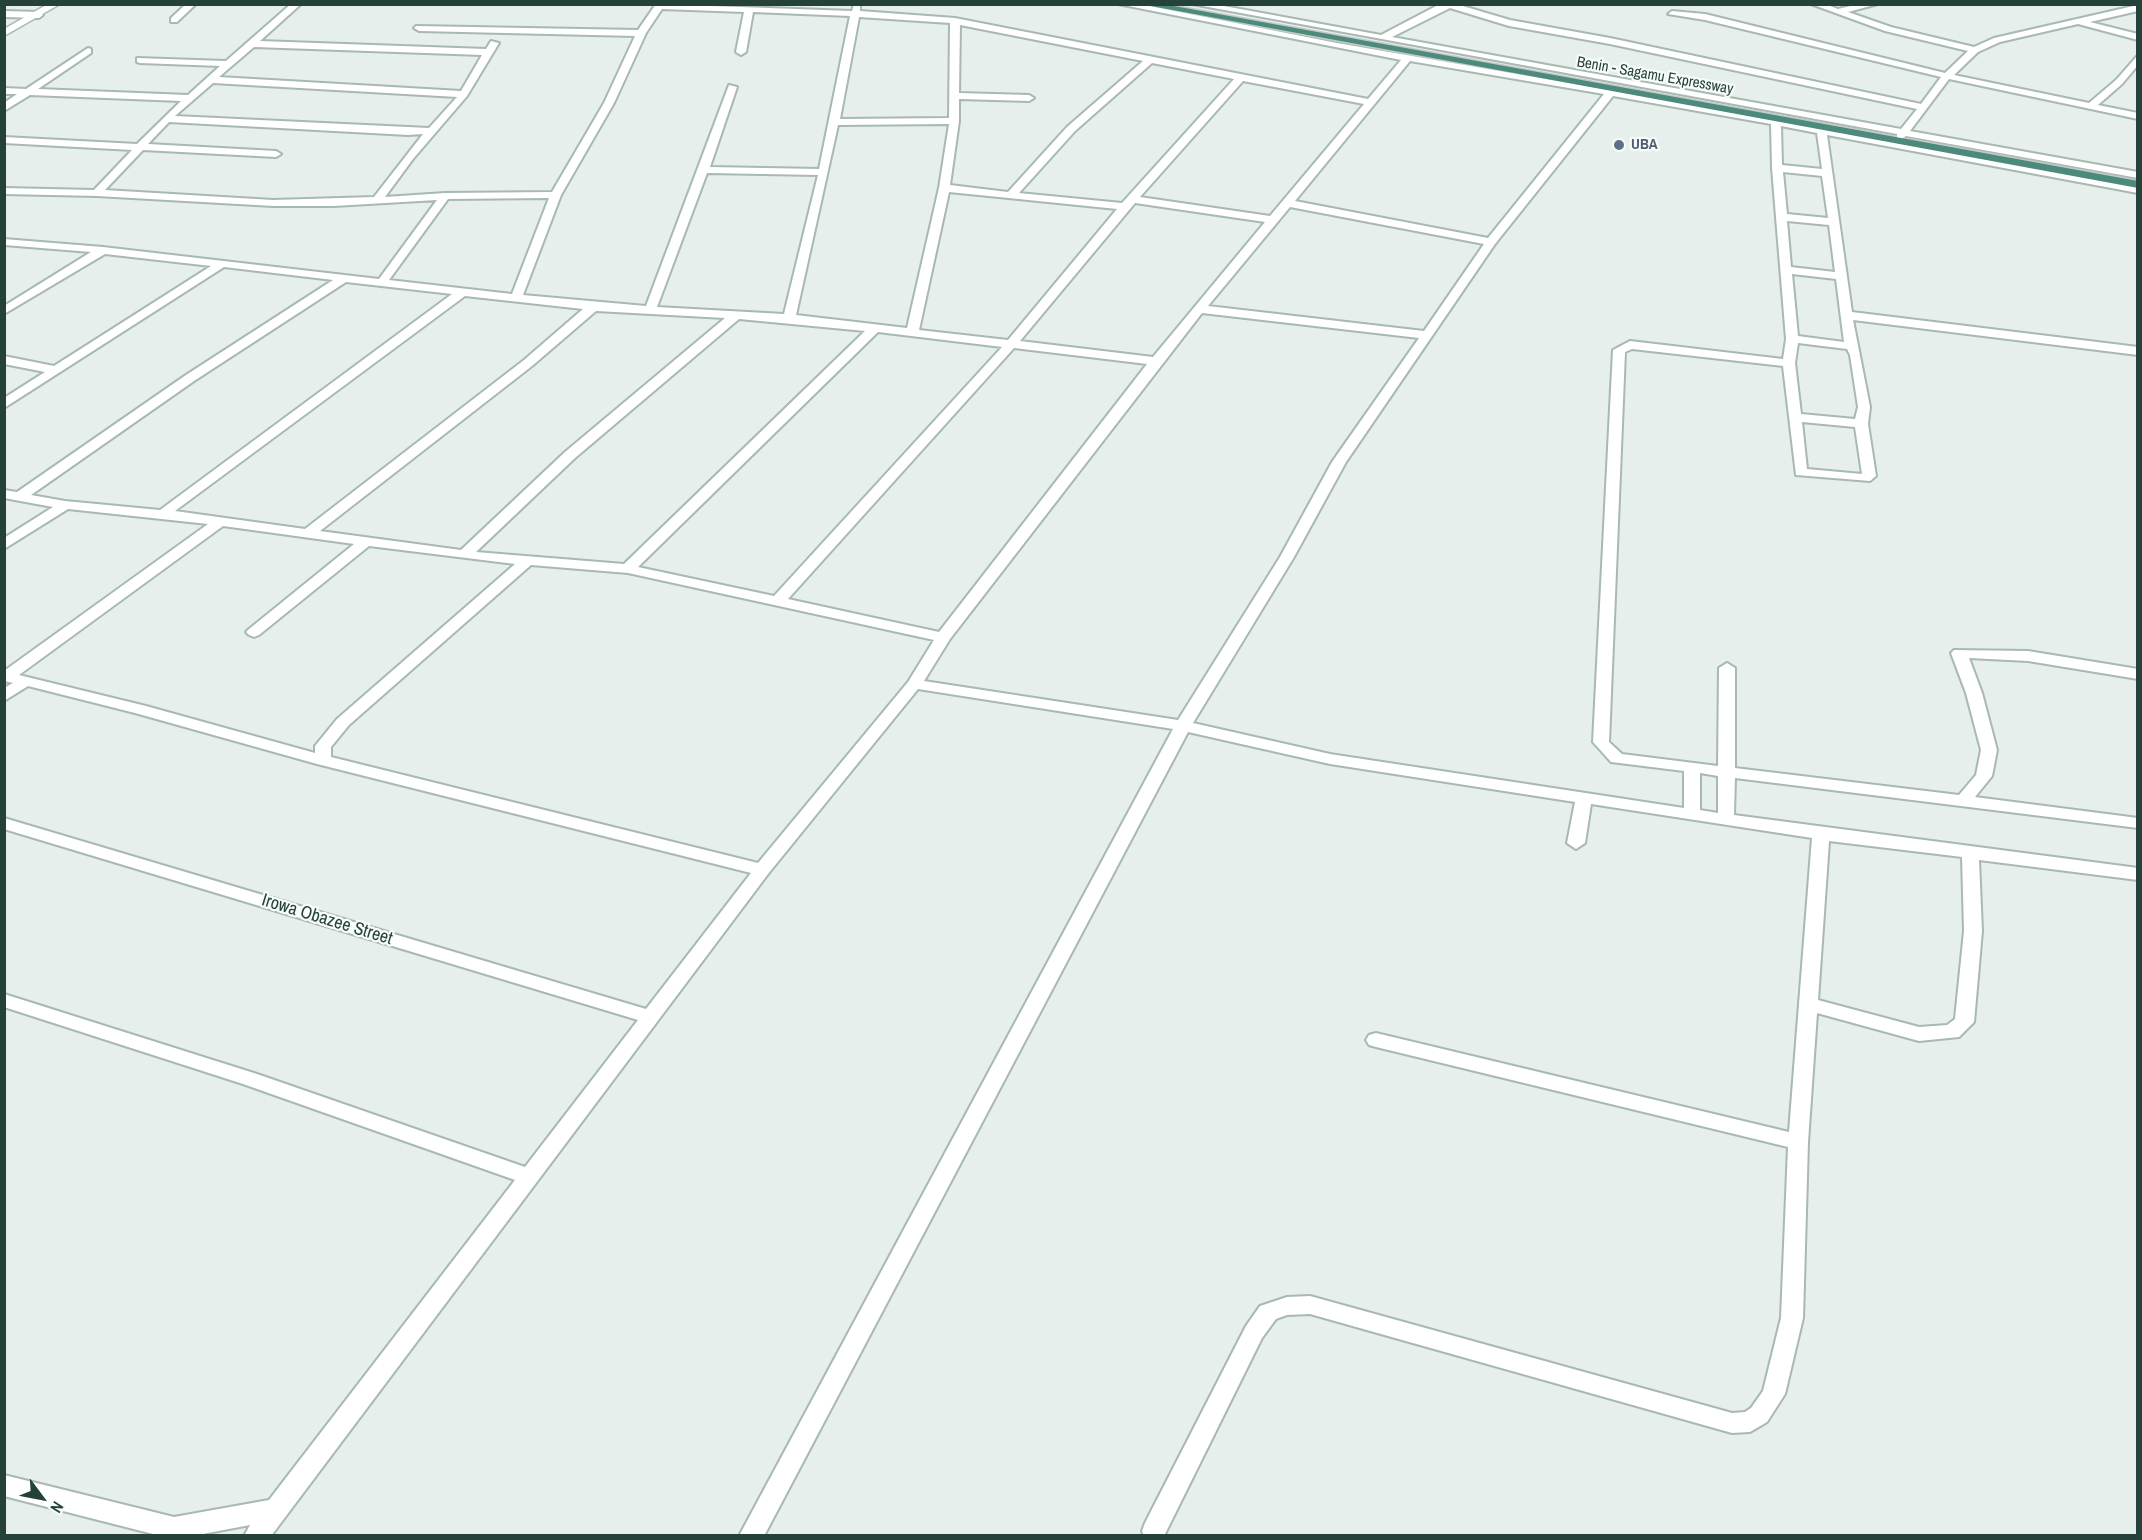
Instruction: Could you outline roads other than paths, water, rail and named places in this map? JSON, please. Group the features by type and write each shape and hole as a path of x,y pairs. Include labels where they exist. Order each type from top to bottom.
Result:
{"highway":[{"path":"1144,4 1821,130 2138,184"},
{"name":"Benin - Sagamu Expressway","path":"1166,4 1268,20 2138,177"}],"street":[{"path":"4,33 56,4"},
{"path":"174,20 192,4"},
{"path":"97,193 166,119 297,4"},
{"path":"1122,4 1609,94 1776,121 1777,168 1792,339 1789,363 1801,472 1804,473 1865,478 1869,476 1861,424 1864,406 1856,355 1851,346 1846,315 1821,130 2138,190"},
{"path":"1196,4 1268,20 1382,38 1902,134 1947,76 1975,50 1997,40 2138,8"},
{"path":"1815,4 1888,29 1975,50"},
{"path":"1836,12 1874,4"},
{"path":"516,298 556,195 577,154 609,103 640,33 660,5 749,11 855,9 955,21 1149,61 1372,103"},
{"path":"1382,38 1448,5 1509,23 1610,41 1922,107"},
{"path":"789,318 824,172 855,9"},
{"path":"741,52 749,11"},
{"path":"4,14 39,15"},
{"path":"1671,14 1705,17 1947,76 2138,116"},
{"path":"912,333 944,188 954,121 955,21"},
{"path":"2079,22 2138,38"},
{"path":"419,28 640,33"},
{"path":"377,200 431,130 464,94 483,64 487,52 503,31"},
{"path":"254,44 487,52"},
{"path":"4,108 88,51"},
{"path":"255,1536 530,1177 570,1118 762,870 914,684 943,637 1156,362 1408,58"},
{"path":"2091,106 2119,82 2138,58"},
{"path":"140,60 231,64"},
{"path":"1012,194 1071,129 1149,61"},
{"path":"777,602 1010,345 1128,203 1240,78"},
{"path":"213,80 464,94"},
{"path":"650,310 719,128 732,87"},
{"path":"4,92 189,98"},
{"path":"751,1536 1183,726 1287,557 1339,462 1491,242 1609,94"},
{"path":"955,96 1029,99"},
{"path":"166,119 408,132 431,130"},
{"path":"832,122 954,121"},
{"path":"4,140 276,154"},
{"path":"1777,168 1827,173"},
{"path":"702,170 824,172"},
{"path":"944,188 1128,203 1272,220"},
{"path":"4,191 97,193 273,203 445,196 556,195"},
{"path":"382,282 445,196"},
{"path":"1287,203 1491,242"},
{"path":"1782,217 1834,222"},
{"path":"4,242 223,263 593,307 789,318 876,327 1156,362"},
{"path":"4,310 103,250"},
{"path":"4,404 223,263"},
{"path":"1787,270 1841,276"},
{"path":"20,496 190,378 311,302 345,277"},
{"path":"163,514 303,408 464,291"},
{"path":"307,534 528,363 593,307"},
{"path":"1199,309 1428,335"},
{"path":"1846,315 2138,351"},
{"path":"464,555 570,455 735,316"},
{"path":"628,569 876,327"},
{"path":"1792,339 1851,346"},
{"path":"1789,363 1630,345 1619,350 1601,742 1617,758 1965,799 2138,823"},
{"path":"4,360 55,370"},
{"path":"1794,417 1861,424"},
{"path":"4,494 64,505 163,514 464,555 628,569 943,637"},
{"path":"4,545 64,505"},
{"path":"6,676 219,523"},
{"path":"254,632 366,542"},
{"path":"319,754 343,722 382,685 528,560"},
{"path":"1965,799 1984,776 1989,750 1974,693 1959,653 2028,656 2138,674"},
{"path":"1726,819 1727,668"},
{"path":"6,676 319,754 762,870"},
{"path":"4,696 27,681"},
{"path":"914,684 1183,726 1330,759 1821,834 2138,874"},
{"path":"1692,768 1692,814"},
{"path":"1576,843 1584,798"},
{"name":"Irowa Obazee Street","path":"4,822 650,1017"},
{"path":"1154,1531 1254,1332 1269,1312 1287,1306 1310,1305 1644,1400 1732,1422 1750,1422 1759,1415 1774,1394 1792,1318 1798,1142 1821,834"},
{"path":"1809,1004 1919,1034 1953,1032 1964,1022 1972,931 1970,852"},
{"path":"4,1000 250,1079 530,1177"},
{"path":"1376,1040 1798,1142"},
{"path":"4,1485 177,1532 275,1509"}],"place":[{"name":"UBA","path":"1619,145"}]}
